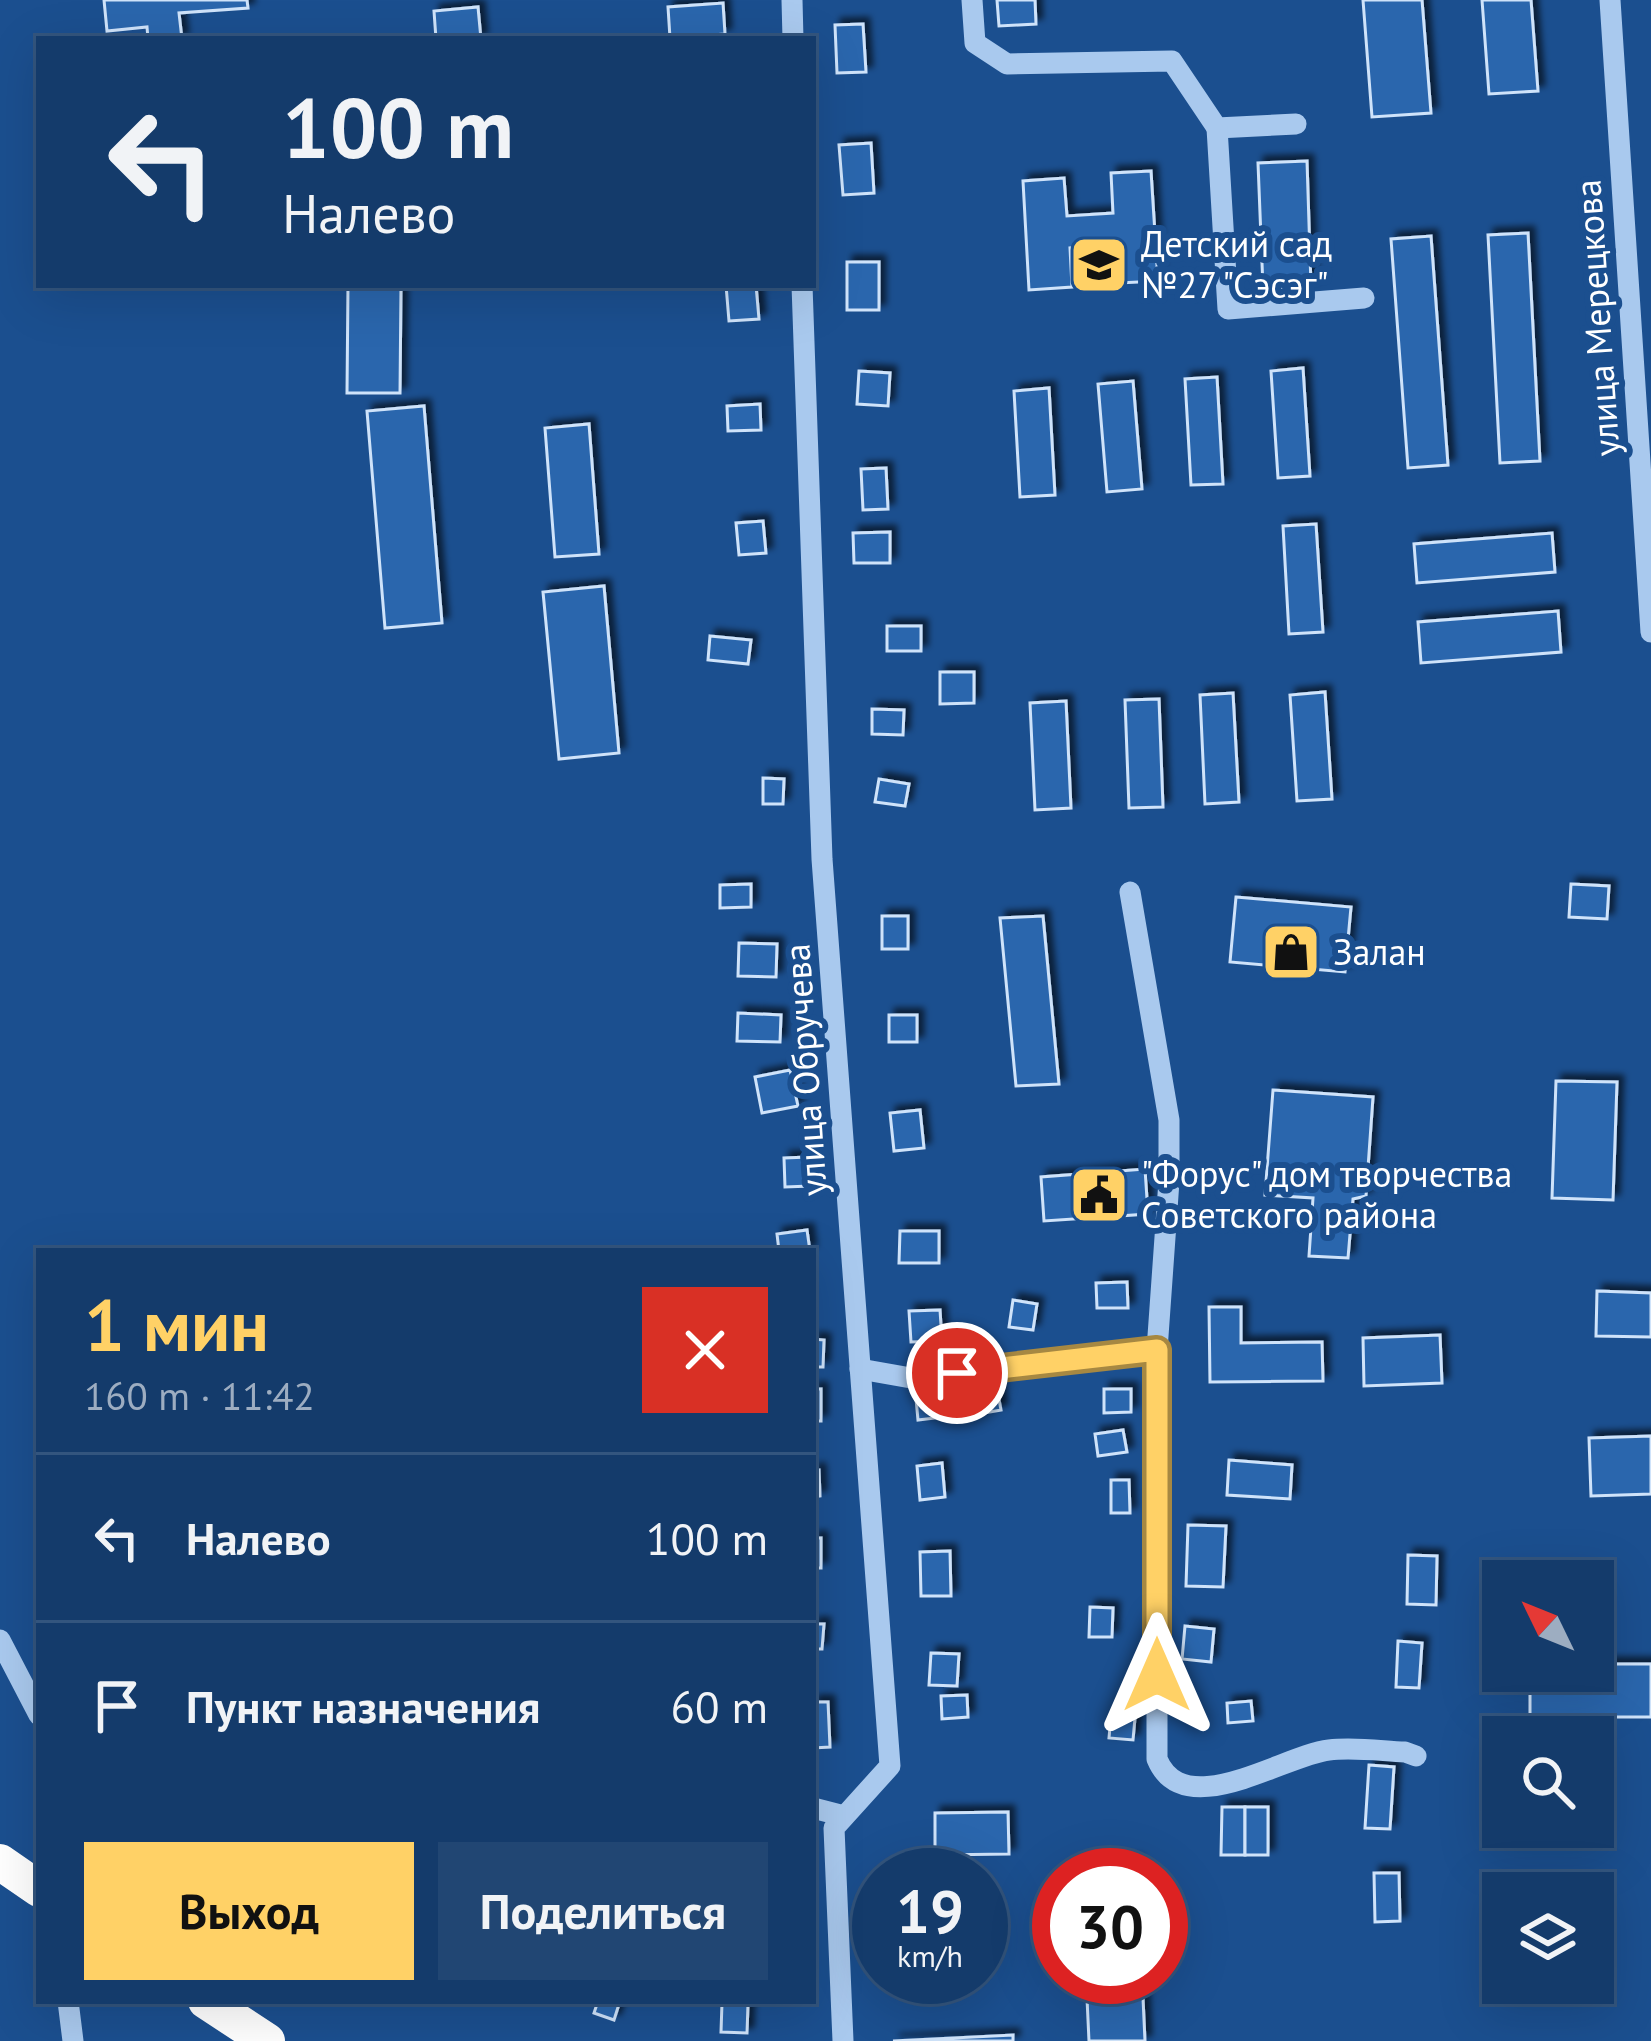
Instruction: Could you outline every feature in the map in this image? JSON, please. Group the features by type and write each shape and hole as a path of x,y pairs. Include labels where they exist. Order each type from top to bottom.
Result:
{"highway":[{"path":"0,1862 36,1887"},
{"path":"211,2004 268,2041"}],"street":[{"path":"792,0 793,36"},
{"path":"972,0 975,44 1006,64 1172,61 1217,128 1228,309 1364,298"},
{"name":"улица Мерецкова","path":"1610,0 1651,632"},
{"path":"1217,128 1296,124"},
{"name":"улица Обручева","path":"802,288 822,859 890,1766 839,1822"},
{"path":"1130,892 1169,1120 1157,1350 1157,1759 1162,1772 1175,1783 1194,1785 1239,1782 1330,1750 1416,1756"},
{"path":"860,1369 911,1378 1157,1350"},
{"path":"0,1640 36,1709"},
{"path":"816,1810 839,1822 843,2041"},
{"path":"68,2004 73,2041"}],"building":[{"path":"104,0 247,0 248,8 179,13 182,36 148,36 147,27 107,31"},
{"path":"997,0 1035,0 1036,24 999,26"},
{"path":"1363,0 1422,0 1431,113 1372,117"},
{"path":"1482,0 1531,0 1538,91 1489,94"},
{"path":"723,3 725,34 670,36 668,7"},
{"path":"478,7 481,36 436,36 434,11"},
{"path":"863,24 866,72 837,73 835,25"},
{"path":"871,143 874,193 843,195 839,145"},
{"path":"1307,161 1311,286 1263,288 1258,163"},
{"path":"1151,171 1158,281 1119,283 1117,245 1070,248 1072,287 1029,290 1023,181 1064,178 1067,216 1113,213 1111,173"},
{"path":"1528,233 1540,461 1500,463 1488,235"},
{"path":"1431,236 1448,465 1408,468 1391,239"},
{"path":"847,262 879,262 879,310 847,310"},
{"path":"348,288 401,288 400,393 347,393"},
{"path":"726,288 756,288 759,319 729,321"},
{"path":"1303,368 1310,476 1278,478 1271,371"},
{"path":"859,371 890,373 888,406 857,404"},
{"path":"1217,377 1223,484 1191,485 1185,379"},
{"path":"1133,381 1142,489 1107,492 1098,384"},
{"path":"1049,388 1055,495 1020,497 1014,391"},
{"path":"760,404 761,430 728,431 727,406"},
{"path":"424,406 442,623 385,628 367,411"},
{"path":"589,424 599,554 555,557 545,428"},
{"path":"886,468 888,509 863,510 861,469"},
{"path":"763,521 766,553 739,555 736,523"},
{"path":"1316,524 1323,632 1289,634 1283,526"},
{"path":"890,532 890,563 854,563 853,533"},
{"path":"1552,533 1555,572 1417,583 1414,544"},
{"path":"604,586 619,753 559,759 543,592"},
{"path":"1558,611 1561,652 1421,663 1418,622"},
{"path":"887,626 921,626 921,651 887,651"},
{"path":"710,636 751,640 748,664 708,660"},
{"path":"940,672 974,672 974,703 940,704"},
{"path":"1325,692 1332,799 1297,801 1290,695"},
{"path":"1233,693 1239,802 1205,804 1200,695"},
{"path":"1159,699 1163,807 1129,808 1125,700"},
{"path":"1066,701 1071,808 1035,810 1030,703"},
{"path":"872,709 904,710 903,735 872,734"},
{"path":"763,778 784,779 783,804 763,804"},
{"path":"879,779 909,784 905,806 875,802"},
{"path":"751,884 751,907 720,908 720,885"},
{"path":"1571,884 1609,886 1607,919 1569,917"},
{"path":"1236,897 1351,907 1345,972 1230,962"},
{"path":"882,916 908,916 908,949 882,949"},
{"path":"1043,916 1059,1084 1016,1086 1000,918"},
{"path":"739,943 777,944 776,977 738,976"},
{"path":"738,1013 781,1015 780,1042 737,1041"},
{"path":"889,1015 917,1015 917,1042 889,1042"},
{"path":"790,1070 798,1106 762,1113 755,1077"},
{"path":"1556,1081 1617,1082 1613,1200 1552,1198"},
{"path":"1273,1090 1373,1097 1366,1196 1353,1199 1348,1258 1309,1256 1313,1198 1265,1195"},
{"path":"920,1110 924,1148 894,1151 890,1113"},
{"path":"809,1157 810,1186 785,1187 784,1158"},
{"path":"1145,1169 1148,1214 1044,1221 1041,1177"},
{"path":"807,1230 810,1248 779,1248 777,1234"},
{"path":"900,1231 939,1231 939,1263 899,1263"},
{"path":"1127,1282 1128,1308 1097,1308 1096,1283"},
{"path":"1597,1291 1651,1293 1651,1337 1596,1336"},
{"path":"1013,1300 1037,1304 1033,1330 1009,1327"},
{"path":"1209,1307 1241,1307 1241,1343 1322,1342 1323,1381 1210,1382"},
{"path":"940,1310 942,1341 911,1342 909,1311"},
{"path":"1440,1335 1442,1383 1364,1386 1363,1338"},
{"path":"816,1339 824,1340 823,1367 816,1367"},
{"path":"996,1384 1001,1410 961,1417 956,1390"},
{"path":"939,1385 943,1417 918,1420 915,1388"},
{"path":"816,1389 821,1389 821,1421 816,1421"},
{"path":"1104,1389 1131,1389 1131,1412 1104,1413"},
{"path":"1123,1430 1127,1452 1098,1456 1095,1434"},
{"path":"1651,1436 1651,1494 1591,1496 1589,1438"},
{"path":"1229,1460 1292,1465 1290,1499 1227,1495"},
{"path":"942,1463 945,1497 920,1500 917,1466"},
{"path":"816,1470 819,1470 820,1496 816,1497"},
{"path":"1111,1480 1129,1480 1130,1513 1111,1513"},
{"path":"1188,1525 1226,1526 1223,1587 1186,1586"},
{"path":"816,1538 821,1538 821,1568 816,1568"},
{"path":"950,1551 951,1596 921,1596 920,1552"},
{"path":"1408,1555 1437,1556 1436,1605 1407,1604"},
{"path":"1090,1607 1113,1608 1112,1637 1089,1637"},
{"path":"816,1624 824,1624 822,1649 816,1649"},
{"path":"1185,1626 1214,1629 1211,1662 1182,1659"},
{"path":"1398,1641 1422,1643 1419,1688 1396,1687"},
{"path":"931,1653 959,1654 957,1686 929,1685"},
{"path":"1614,1664 1651,1664 1651,1717 1530,1716 1530,1692 1614,1692"},
{"path":"967,1695 968,1717 942,1719 941,1696"},
{"path":"1251,1701 1253,1721 1228,1723 1227,1703"},
{"path":"816,1702 828,1702 830,1747 816,1748"},
{"path":"1111,1716 1135,1718 1133,1740 1109,1738"},
{"path":"1369,1765 1394,1767 1390,1829 1365,1828"},
{"path":"1222,1807 1245,1807 1245,1855 1221,1855"},
{"path":"1245,1807 1268,1807 1268,1855 1245,1855"},
{"path":"1008,1812 1009,1854 1008,1848 935,1848 935,1813"},
{"path":"1374,1873 1399,1873 1400,1921 1375,1922"},
{"path":"597,2004 619,2004 614,2020 594,2013"},
{"path":"722,2004 748,2004 747,2033 721,2032"},
{"path":"1087,2004 1143,2004 1145,2041 1089,2041"},
{"path":"1013,2035 1013,2041 893,2041"}],"place":[{"name":"Детский сад №27 \"Сэсэг\"","path":"1099,265"},
{"name":"Залан","path":"1291,952"},
{"name":"\"Форус\" дом творчества Советского района","path":"1099,1195"}],"route":[{"path":"957,1373 1157,1350 1157,1675"}]}
